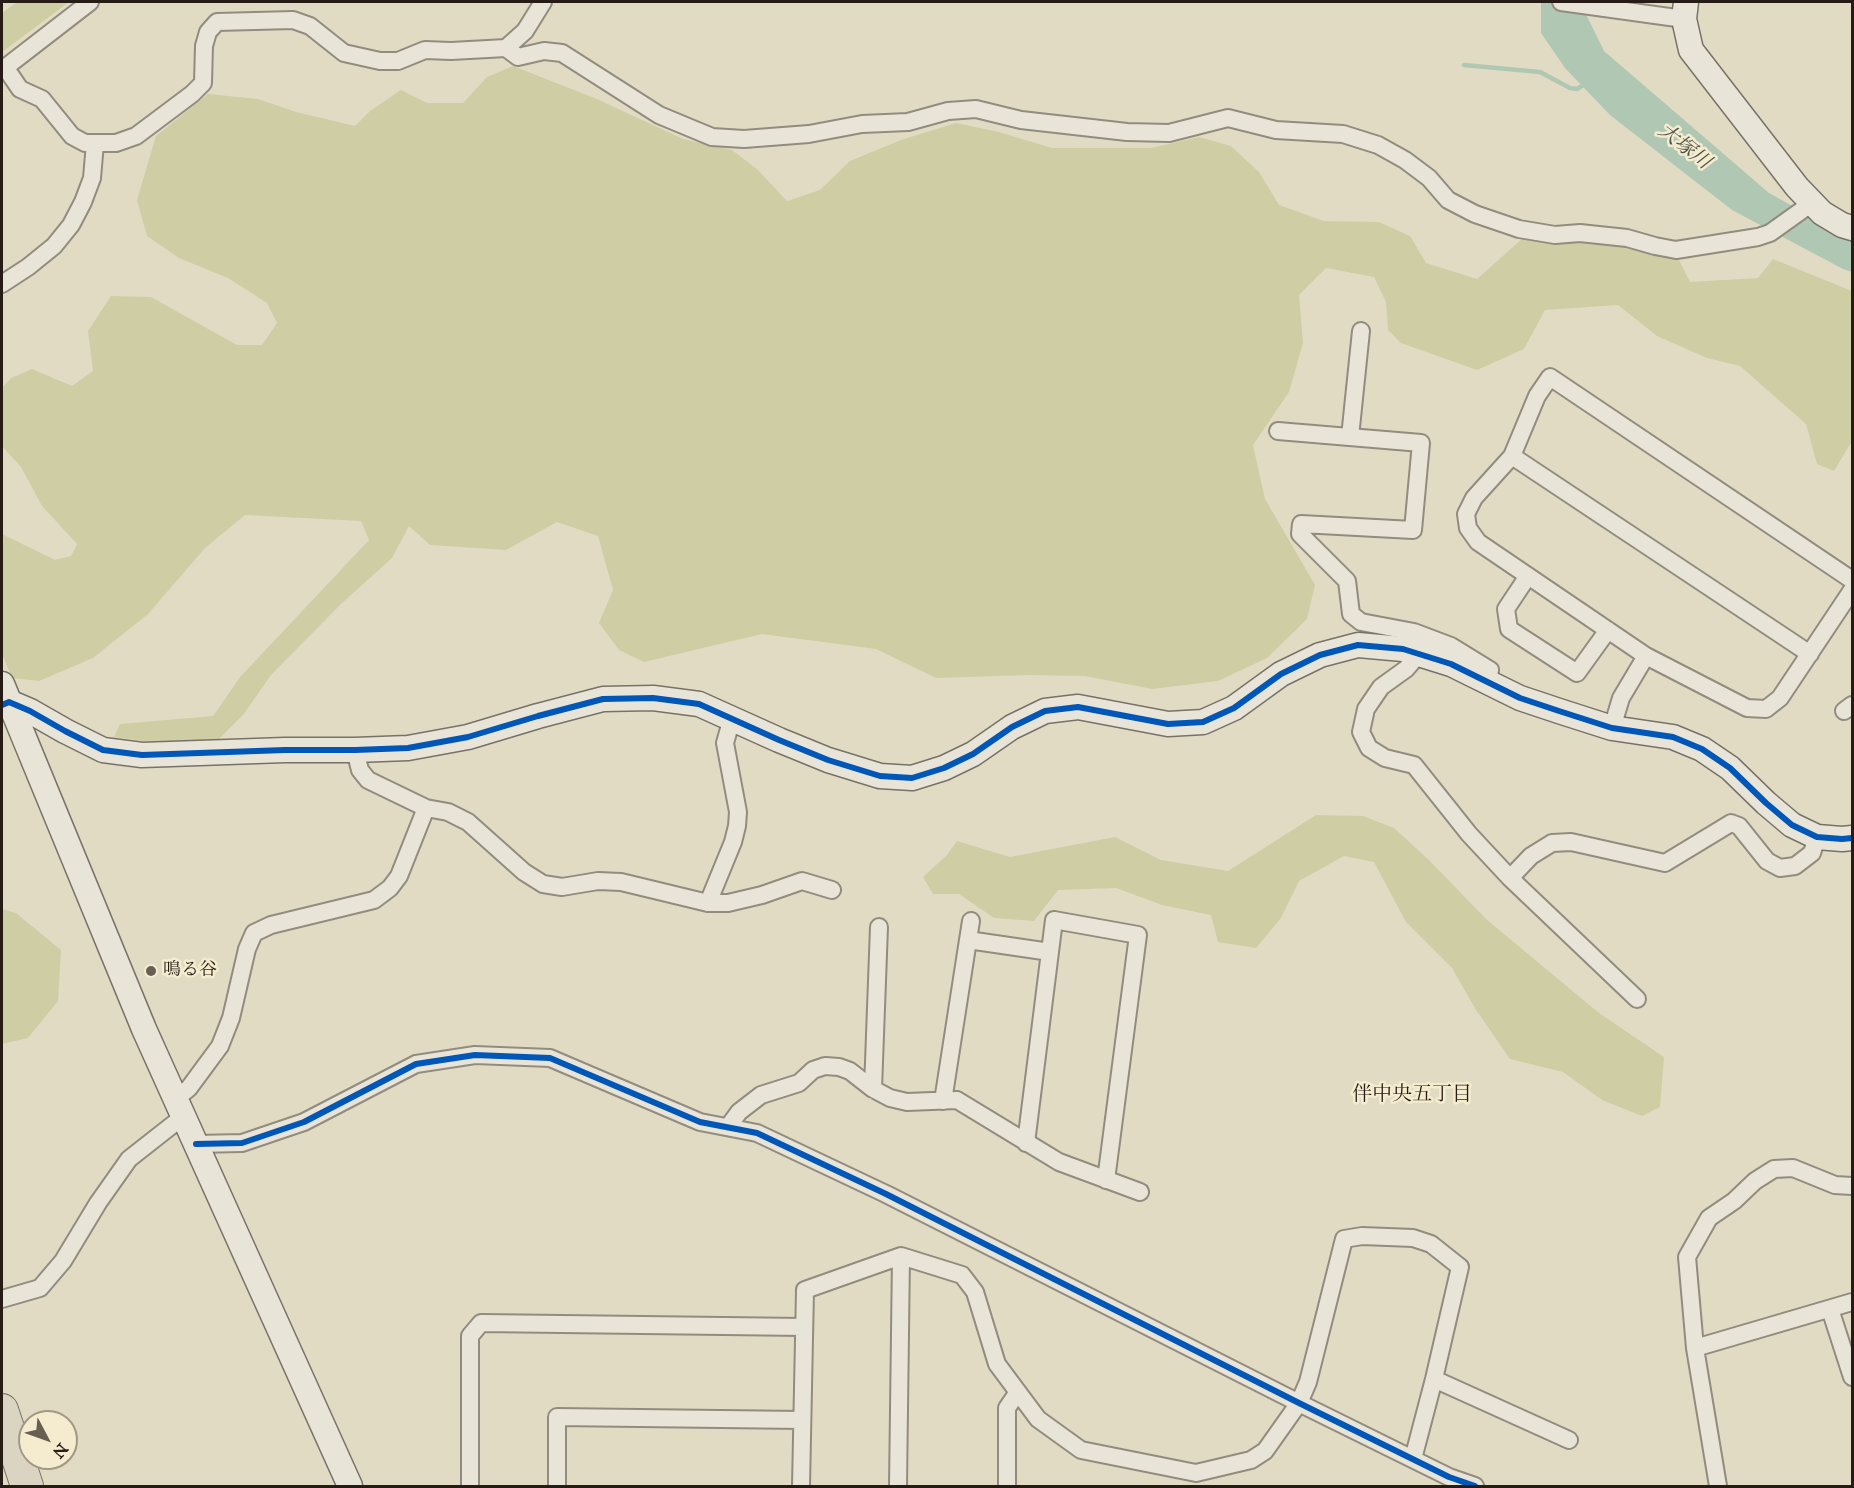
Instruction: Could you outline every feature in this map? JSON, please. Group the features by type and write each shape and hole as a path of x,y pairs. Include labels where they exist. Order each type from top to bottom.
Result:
{"highway":[{"path":"2,1410 27,1486"}],"street":[{"path":"90,2 3,69 20,89 42,99 72,136 85,143 116,143 136,136 192,94 203,83 204,46 208,32 218,22 293,20 310,26 344,53 380,61 398,61 425,50 506,48 525,31 543,2"},
{"path":"1561,2 1685,10 1690,50 1797,187 1809,206 1842,225 1852,228"},
{"path":"506,48 518,57 544,51 562,53 659,115 712,137 744,139 809,134 862,124 908,122 948,111 976,109 1021,120 1126,132 1170,133 1228,118 1276,130 1343,134 1378,145 1405,160 1429,178 1448,200 1475,214 1519,229 1555,235 1580,233 1628,238 1676,250 1758,237 1770,232 1809,206"},
{"path":"2,284 54,246 71,225 92,178 95,143"},
{"path":"1350,437 1361,332"},
{"path":"1852,580 1550,377 1538,396 1512,456 1474,498 1466,514 1468,528 1478,542 1646,656 1748,708 1766,709 1780,698 1852,590"},
{"path":"1278,431 1420,443 1413,530 1301,524 1300,534 1347,581 1351,614 1361,622 1414,632 1450,646 1490,670 1488,682"},
{"path":"1512,456 1810,654"},
{"path":"1528,576 1506,609 1509,629 1577,673 1608,630"},
{"path":"4,697 103,750 142,755 408,748 468,737 603,699 654,698 699,704 779,740 838,763 880,776 912,778 944,768 973,754 1012,727 1045,711 1078,707 1168,724 1203,722 1234,708 1281,674 1320,655 1358,645 1403,649 1451,664 1520,698 1612,728 1673,737 1702,749 1730,768 1792,825 1817,837 1852,838"},
{"path":"1419,654 1406,669 1381,687 1366,709 1361,732 1369,748 1385,758 1414,765 1469,834 1510,878 1637,999"},
{"path":"1612,728 1621,698 1646,656"},
{"path":"4,697 144,1029 350,1486"},
{"path":"708,903 733,842 737,826 738,812 725,742 732,718"},
{"path":"355,750 360,770 368,780 426,808 448,812 468,822 524,872 543,884 562,887 598,881 621,882 708,903 728,903 762,895 802,881 832,890"},
{"path":"5,1298 40,1288 63,1261 98,1203 129,1159 181,1107 189,1088 220,1046 231,1018 247,949 254,933 271,925 374,900 390,888 399,876 426,808"},
{"path":"1510,878 1531,856 1552,843 1571,842 1665,863 1731,824 1739,826 1767,861 1780,868 1795,866 1812,853 1817,837"},
{"path":"1026,1143 1054,920 1138,935 1106,1180"},
{"path":"943,1101 971,921"},
{"path":"873,1089 879,927"},
{"path":"968,940 1050,952"},
{"path":"196,1144 242,1143 304,1122 416,1064 475,1054 550,1058 700,1122 757,1133 886,1194 1299,1403 1413,1459 1475,1486"},
{"path":"728,1127 739,1112 761,1095 799,1083 813,1070 825,1066 839,1067 850,1071 873,1089 890,1098 907,1102 957,1100 1059,1162 1140,1192"},
{"path":"1718,1486 1695,1348 1687,1257 1709,1218 1734,1201 1755,1181 1774,1169 1793,1168 1835,1185 1852,1186"},
{"path":"801,1486 805,1290 900,1256 962,1275 975,1292 997,1364 1038,1419 1081,1450 1196,1473 1251,1460 1265,1450 1299,1403 1308,1382 1344,1239 1362,1236 1413,1238 1431,1244 1460,1267 1413,1459"},
{"path":"898,1486 900,1256"},
{"path":"1695,1348 1852,1302"},
{"path":"1830,1309 1852,1377"},
{"path":"470,1486 470,1336 481,1323 804,1328"},
{"path":"1434,1379 1569,1440"},
{"path":"1007,1486 1007,1408 1018,1392"},
{"path":"556,1486 557,1417 802,1420"}],"shaded area":[{"path":"17,2 69,2 2,52 2,13"},
{"path":"513,66 597,99 683,139 732,150 757,169 787,201 820,190 850,161 901,140 956,123 999,132 1052,148 1151,148 1199,137 1231,146 1259,172 1279,205 1324,221 1379,222 1410,236 1426,263 1477,279 1523,238 1591,238 1676,254 1690,282 1758,278 1773,259 1852,291 1852,441 1834,471 1817,464 1806,424 1740,366 1707,358 1657,336 1618,305 1545,310 1524,349 1477,370 1401,343 1388,330 1386,302 1374,277 1326,268 1299,295 1303,343 1289,392 1253,445 1265,499 1315,585 1307,619 1267,658 1218,681 1152,689 1085,676 936,678 876,649 762,634 644,662 619,650 599,623 613,590 598,536 557,522 506,550 430,545 409,526 392,558 341,604 271,675 243,715 218,740 151,742 114,737 120,724 213,716 241,676 369,540 361,521 245,515 205,548 148,614 93,658 39,681 12,678 2,654 2,534 55,560 71,556 77,544 42,506 21,467 2,446 2,388 11,378 32,369 72,386 93,371 88,331 111,296 151,297 237,345 262,345 277,323 267,303 228,278 179,258 147,236 137,200 156,136 208,94 258,99 296,112 355,126 370,111 401,90 427,103 463,103 487,77"},
{"path":"1316,815 1363,816 1394,828 1429,860 1486,919 1599,1013 1664,1057 1660,1107 1642,1116 1602,1100 1563,1072 1510,1059 1476,1010 1452,968 1406,922 1374,862 1344,856 1299,881 1281,918 1256,948 1218,942 1211,915 1162,905 1116,888 1058,890 1034,921 994,918 959,894 933,894 923,877 947,855 957,841 1010,857 1115,837 1161,860 1228,871"},
{"path":"2,909 16,913 61,950 58,1001 28,1038 2,1044"}],"water":[{"name":"大塚川","path":"1541,2 1580,2 1604,51 1769,193 1852,239 1852,272 1732,210 1610,115 1565,68 1541,33"}],"waterway":[{"path":"1464,65 1540,72 1570,88 1577,89 1585,84"}],"cycle path":[{"path":"2,705 9,702 30,711 103,750 142,755 408,748 468,737 603,699 653,698 699,704 828,760 880,776 912,778 944,768 973,754 1012,727 1045,711 1078,707 1168,724 1203,722 1234,708 1281,674 1320,655 1358,645 1403,649 1451,664 1520,698 1559,711 1612,728 1673,737 1702,749 1730,768 1792,825 1817,837 1852,838"},
{"path":"196,1144 242,1143 304,1122 416,1064 475,1055 550,1058 700,1122 757,1133 886,1194 1449,1477 1475,1486"}],"place":[{"name":"鳴る谷","path":"151,971"}],"district":[{"name":"伴中央五丁目","path":"1412,1095"}]}
